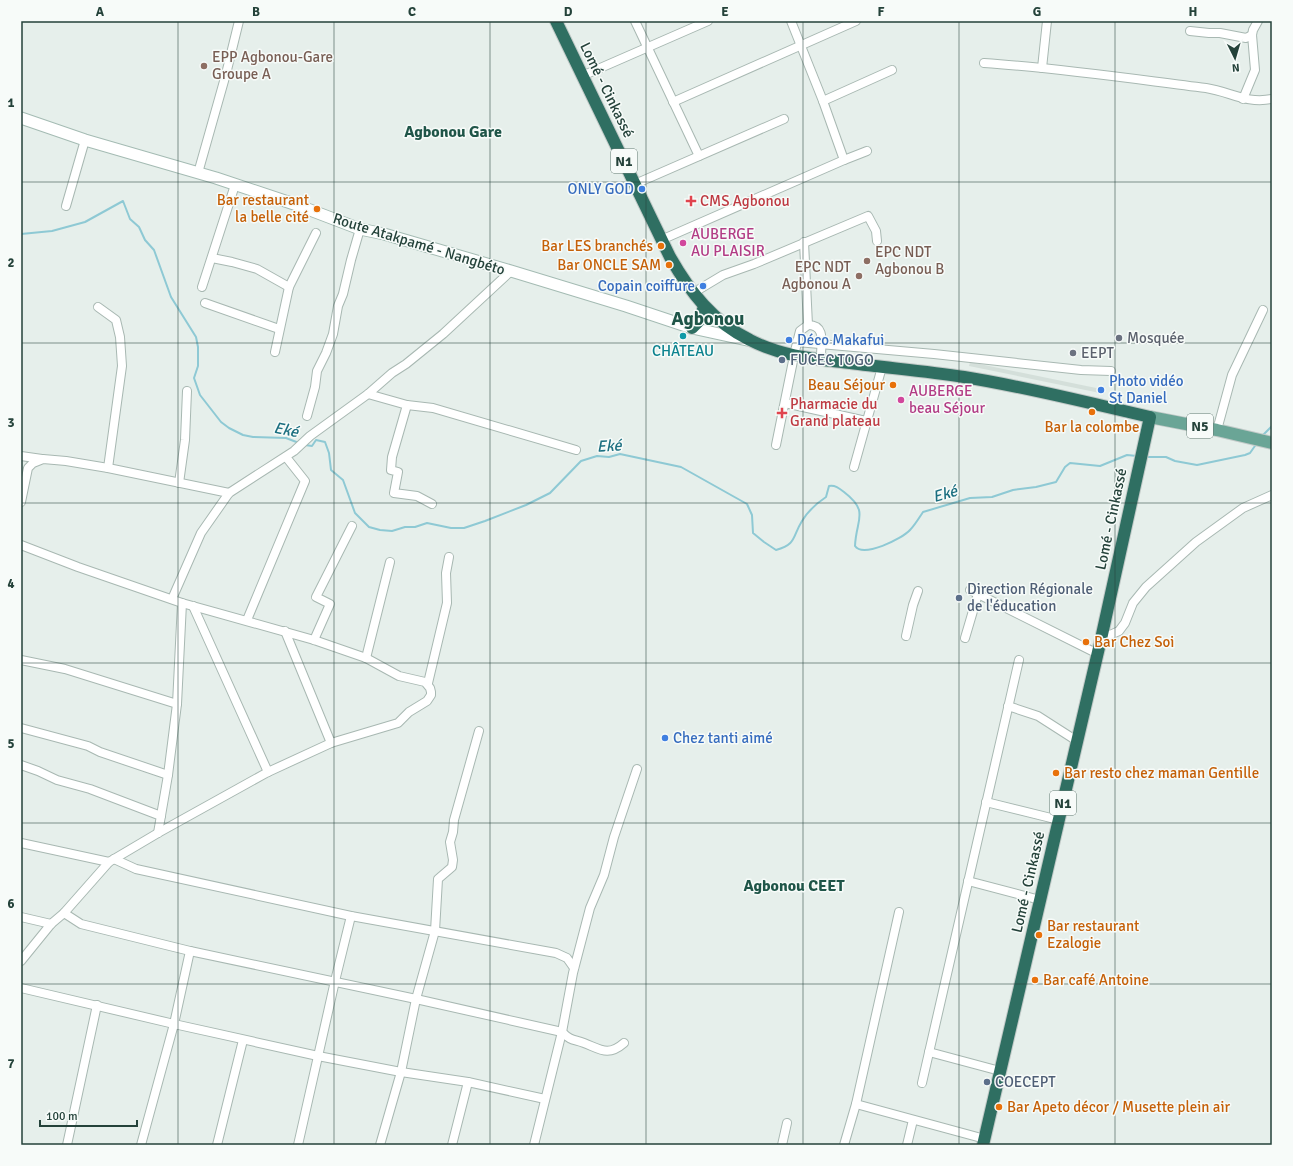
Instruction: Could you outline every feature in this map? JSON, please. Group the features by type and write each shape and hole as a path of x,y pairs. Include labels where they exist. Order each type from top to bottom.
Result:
{"highway":[{"name":"Lomé - Cinkassé","path":"556,21 661,240 679,273 698,299 729,327 750,341 796,350 821,350 834,361"},
{"name":"Lomé - Cinkassé","path":"698,299 705,302 748,334 771,344 796,350 821,361 834,361"},
{"path":"692,328 699,320 698,299"},
{"name":"N1","path":"834,361 938,373 993,382 1150,417"},
{"name":"Lomé - Cinkassé","path":"984,1142 1098,654 1150,417"}],"main road":[{"name":"Route Atakpamé - Nangbéto","path":"21,118 85,140 198,173 297,205 360,229 384,234 511,271 692,328 750,341"},
{"name":"N5","path":"1150,417 1270,442"}],"street":[{"path":"198,173 226,74 239,21"},
{"path":"635,21 699,156"},
{"path":"582,76 708,21"},
{"path":"791,21 823,101 844,160"},
{"path":"673,102 856,21"},
{"path":"1042,68 1047,21"},
{"path":"1243,99 1255,70 1252,35 1258,21"},
{"path":"1190,31 1220,33 1246,38 1252,35"},
{"path":"984,63 1042,68 1210,89 1243,99 1261,101 1272,99"},
{"path":"823,101 892,70"},
{"path":"635,184 784,119"},
{"path":"66,206 85,140"},
{"path":"661,240 867,151"},
{"path":"202,287 212,258 214,246 235,185"},
{"path":"698,299 723,275 754,264 868,216 876,231 877,241"},
{"path":"307,416 315,387 317,371 326,353 332,334 338,306 343,294 360,229"},
{"path":"275,352 289,287 316,233"},
{"path":"804,242 808,325"},
{"path":"212,258 257,269 289,287"},
{"path":"172,599 201,533 229,493 286,457 310,436 368,394 392,373 406,364 443,334 511,271"},
{"path":"205,303 279,330"},
{"path":"98,307 116,320 120,337 122,366 108,468"},
{"path":"1217,430 1232,375 1263,310"},
{"path":"776,445 800,331 808,325 816,326 819,330 821,336 821,350 1111,372"},
{"path":"854,467 882,367"},
{"path":"179,483 185,440 187,391"},
{"path":"368,394 407,405 433,408 576,450"},
{"path":"785,402 866,421"},
{"path":"407,405 392,457 390,470 398,472 394,493 417,496 432,504"},
{"path":"21,456 108,468 229,493"},
{"path":"247,620 305,481 286,457"},
{"path":"21,502 28,468 33,463 42,459"},
{"path":"1101,639 1119,631 1125,622 1133,603 1146,587 1196,542 1243,508 1272,495"},
{"path":"314,640 330,604 316,597 352,526"},
{"path":"21,545 78,567 193,606 314,640 366,658 399,676 425,682 430,688 431,695 427,701 409,712 398,723 331,743 268,772 158,833 112,861 64,913 51,924 21,961"},
{"path":"428,683 447,604 446,584 449,557"},
{"path":"366,658 390,562"},
{"path":"970,590 1098,654"},
{"path":"906,636 918,591"},
{"path":"965,638 978,594"},
{"path":"158,833 168,775 177,704 182,602"},
{"path":"193,606 268,772"},
{"path":"284,631 331,743"},
{"path":"21,660 66,669 177,704"},
{"path":"922,1083 1019,660"},
{"path":"1008,706 1038,716 1077,741"},
{"path":"21,728 88,746 100,752 168,775"},
{"path":"380,1145 401,1072 416,999 435,931 438,879 452,867 453,860 450,842 454,820 479,731"},
{"path":"21,765 57,780 90,789 161,816"},
{"path":"534,1145 562,1032 574,968 590,908 604,875 614,837 637,769"},
{"path":"986,802 1059,820"},
{"path":"21,843 112,861 136,869 351,916 556,953 567,958 574,968"},
{"path":"968,881 1040,900"},
{"path":"844,1145 856,1104 899,912"},
{"path":"64,913 81,924 190,951 335,981 562,1032 569,1039 589,1045 597,1050 609,1051 617,1049 624,1043"},
{"path":"298,1145 351,916"},
{"path":"21,917 51,924"},
{"path":"141,1145 174,1024 190,951"},
{"path":"21,988 318,1056 401,1072 468,1082 545,1099"},
{"path":"67,1145 97,1005"},
{"path":"217,1145 243,1040"},
{"path":"929,1052 1000,1071"},
{"path":"452,1145 468,1082"},
{"path":"856,1104 984,1142"},
{"path":"907,1145 913,1120"},
{"path":"782,1145 787,1123"}],"shaded area":[{"path":"970,362 1101,389 1100,393 969,366"}],"waterway":[{"name":"Eké","path":"21,234 52,231 85,222 123,201 130,219 139,227 145,240 154,250 171,297 196,337 198,347 198,366 194,378 200,395 221,422 243,435 253,437 286,438 299,443"},
{"name":"Eké","path":"1262,436 1272,426"},
{"name":"Eké","path":"305,445 312,446 316,440 325,442 329,453 331,470 343,480 355,513 369,527 380,530 392,531 405,527 415,527 427,523 451,528 464,528 526,505 550,493 581,461 597,456 609,457 620,454 681,467 747,504 752,515 753,533 776,550 783,548 791,542 807,514 826,497 829,486 835,486 840,489 857,505 860,516 855,546 859,549 866,550 882,546 906,534 914,526 923,512 970,498 992,497 1013,490 1036,487 1056,482 1065,467 1070,463 1100,466 1127,455 1137,456"},
{"name":"Eké","path":"1145,457 1166,457 1175,461 1197,465 1245,455 1250,453 1257,443"}],"place":[{"name":"EPP Agbonou-Gare Groupe A","path":"204,66"},
{"name":"ONLY GOD","path":"642,189"},
{"name":"CMS Agbonou","path":"691,201"},
{"name":"Bar restaurant la belle cité","path":"317,209"},
{"name":"AUBERGE AU PLAISIR","path":"683,243"},
{"name":"Bar LES branchés","path":"661,246"},
{"name":"EPC NDT Agbonou B","path":"867,261"},
{"name":"Bar ONCLE SAM","path":"669,265"},
{"name":"EPC NDT Agbonou A","path":"859,276"},
{"name":"Copain coiffure","path":"703,286"},
{"name":"CHÂTEAU","path":"683,336"},
{"name":"Mosquée","path":"1119,338"},
{"name":"Déco Makafui","path":"789,340"},
{"name":"EEPT","path":"1073,353"},
{"name":"FUCEC TOGO","path":"782,360"},
{"name":"Beau Séjour","path":"893,385"},
{"name":"Photo vidéo St Daniel","path":"1101,390"},
{"name":"AUBERGE beau Séjour","path":"901,400"},
{"name":"Bar la colombe","path":"1092,412"},
{"name":"Pharmacie du Grand plateau","path":"782,413"},
{"name":"Direction Régionale de l'éducation","path":"959,598"},
{"name":"Bar Chez Soi","path":"1086,642"},
{"name":"Chez tanti aimé","path":"665,738"},
{"name":"Bar resto chez maman Gentille","path":"1056,773"},
{"name":"Bar restaurant Ezalogie","path":"1039,935"},
{"name":"Bar café Antoine","path":"1035,980"},
{"name":"COECEPT","path":"987,1082"},
{"name":"Bar Apeto décor / Musette plein air","path":"999,1107"}],"district":[{"name":"Agbonou Gare","path":"453,132"},
{"name":"Agbonou","path":"708,319"},
{"name":"Agbonou CEET","path":"794,886"}]}
